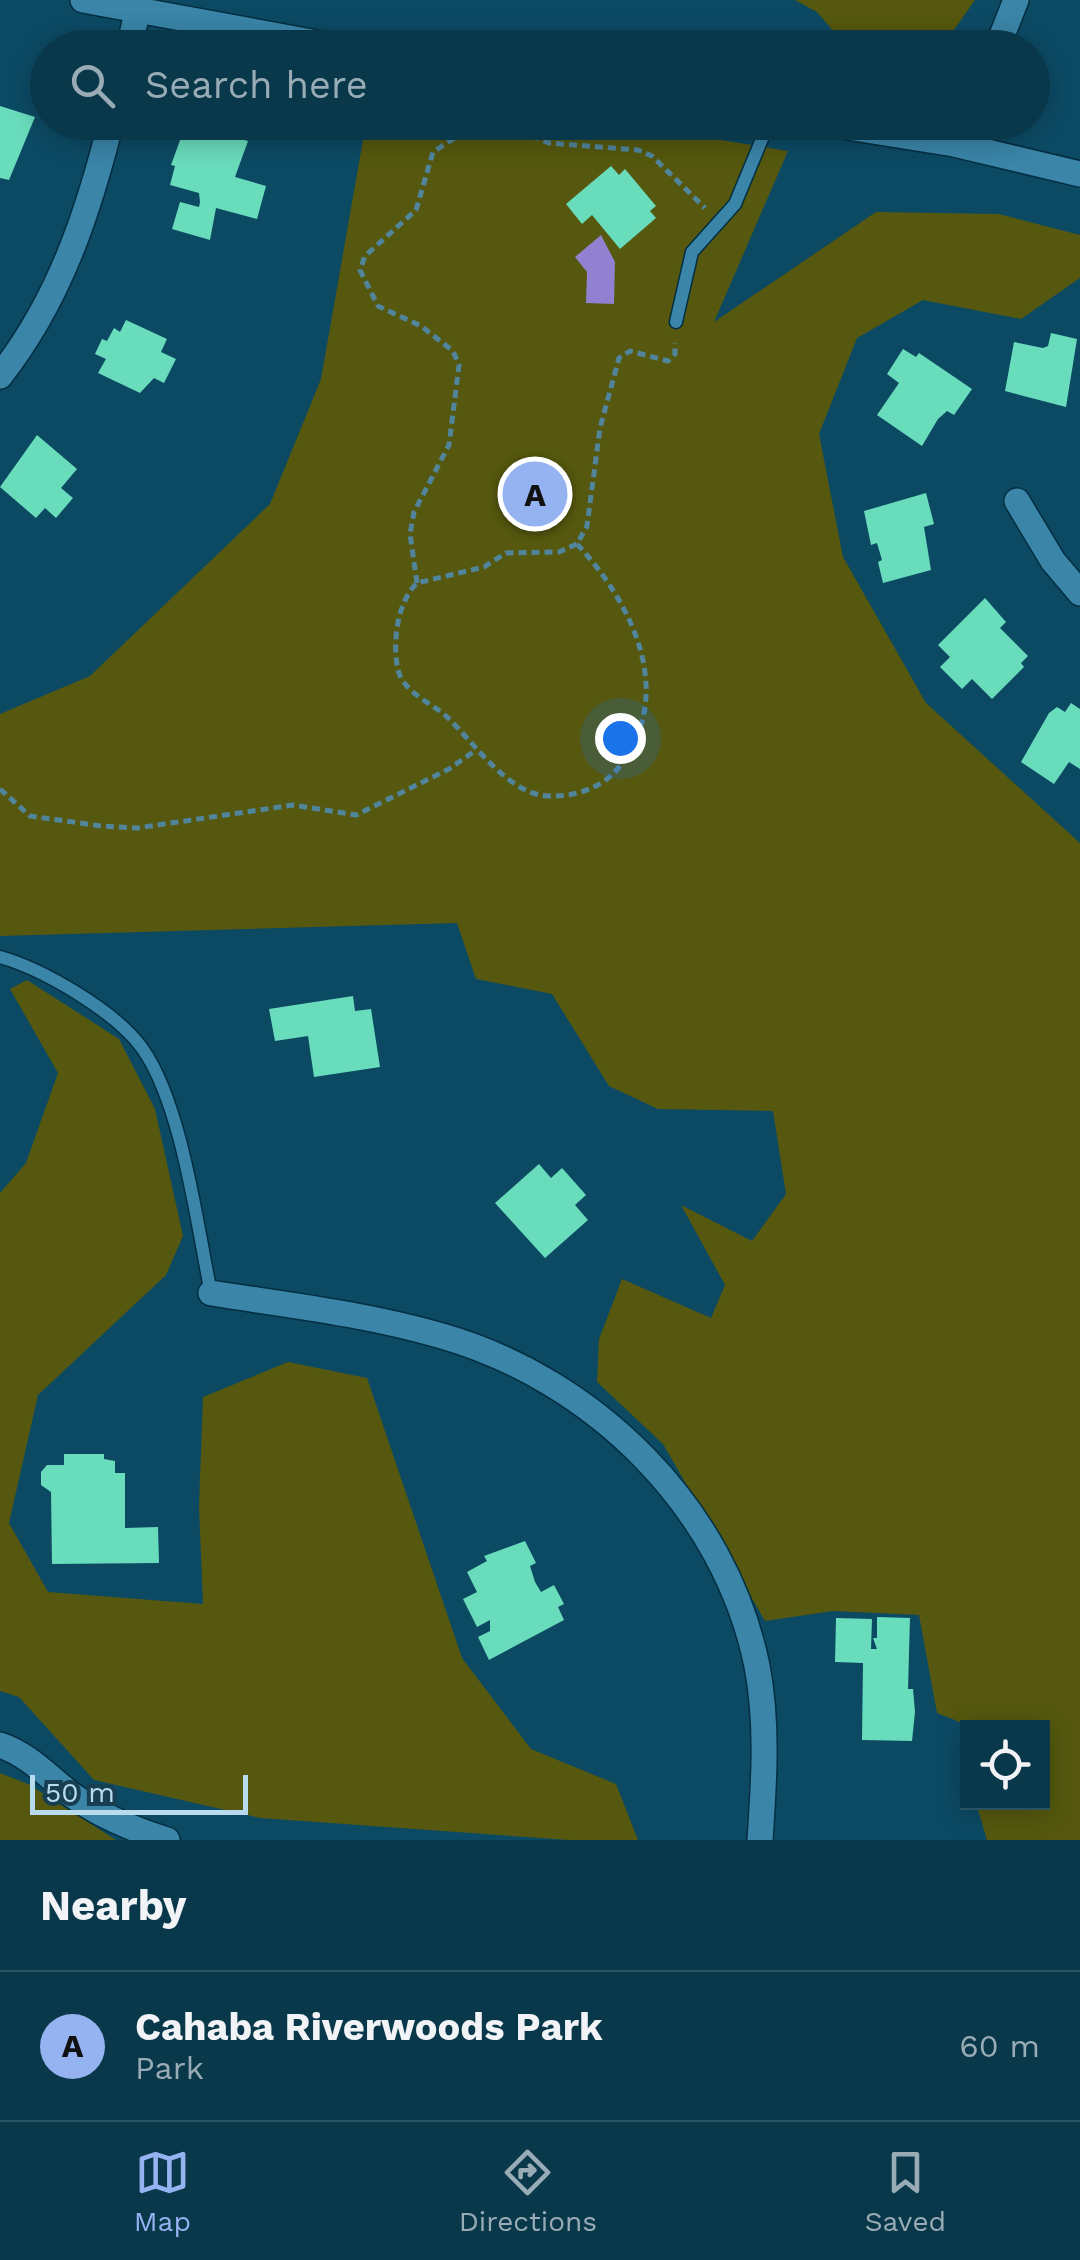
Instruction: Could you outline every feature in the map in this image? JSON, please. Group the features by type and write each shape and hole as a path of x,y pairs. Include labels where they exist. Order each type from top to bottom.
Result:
{"street":[{"path":"83,0 139,6 256,30"},
{"path":"1005,30 1016,0"},
{"path":"0,376 45,308 73,252 106,140"},
{"path":"987,140 1080,174"},
{"path":"1017,500 1053,561 1080,593"},
{"path":"211,1293 374,1318 498,1356 596,1414 645,1458 696,1519 725,1570 746,1626 763,1714 760,1840"},
{"path":"0,1746 25,1755 75,1798 135,1830 167,1840"}],"lane":[{"path":"676,322 692,252 748,182 763,140"},
{"path":"0,956 25,964 89,1002 142,1048 170,1110 211,1293"}],"path":[{"path":"417,580 410,534 425,487 449,445 459,365 453,351 421,326 378,306 360,270 365,256 416,210 432,152 451,140"},
{"path":"541,140 638,150 664,167 718,221"},
{"path":"578,544 599,568 644,654 648,712 639,741 617,771 599,785 572,795 543,796 476,750 398,672 398,626 409,590 417,580 484,567 506,553 559,552 578,544 588,526 600,428 619,358 630,351 672,360 676,322"},
{"path":"0,790 30,816 101,826 137,828 293,805 356,815 450,769 476,750"}],"shaded area":[{"path":"795,0 975,0 954,30 832,30 817,12"},
{"path":"363,140 721,140 788,151 714,322 876,212 999,214 1080,235 1080,278 1021,319 923,300 857,338 819,434 843,557 926,703 1080,843 1080,1840 987,1840 978,1810 1050,1810 1050,1720 960,1722 937,1713 919,1615 833,1611 765,1621 663,1444 597,1382 599,1339 622,1279 711,1318 725,1285 681,1205 752,1241 786,1194 773,1111 658,1109 609,1086 552,994 476,979 457,923 0,936 0,714 90,676 270,504 321,379"},
{"path":"601,235 615,262 614,304 586,303 587,272 575,257"},
{"path":"27,980 119,1039 155,1109 183,1236 166,1275 38,1395 9,1523 48,1592 203,1604 199,1506 203,1397 288,1362 367,1378 462,1658 531,1749 616,1784 638,1840 569,1840 260,1818 94,1780 19,1697 0,1691 0,1193 26,1163 58,1073 10,989"},
{"path":"0,1773 28,1784 116,1840 0,1840"}],"building":[{"path":"0,106 30,115 30,129 9,180 0,178"},
{"path":"180,140 248,141 235,177 266,186 257,219 216,208 210,240 172,229 180,202 199,207 200,202 199,193 170,185 175,166 171,165"},
{"path":"611,166 619,175 625,169 656,206 650,211 656,218 620,249 592,215 582,224 566,204"},
{"path":"126,320 167,339 161,352 176,359 164,383 154,378 140,393 98,373 106,359 95,354 102,339 107,341 114,328 120,332"},
{"path":"1051,333 1077,339 1066,407 1005,391 1014,342 1043,348 1048,346"},
{"path":"903,349 916,357 919,353 972,389 954,415 947,411 938,419 922,446 877,415 899,383 887,374"},
{"path":"37,435 77,469 61,488 73,498 56,518 45,508 36,518 0,487"},
{"path":"926,493 934,524 924,527 931,570 883,583 878,562 882,560 877,543 871,545 864,511"},
{"path":"985,598 1006,622 1000,628 1028,656 1021,663 1024,667 992,699 972,679 962,689 940,667 950,657 938,645"},
{"path":"1071,703 1080,709 1080,769 1069,762 1054,784 1021,762 1049,713 1057,707 1065,712"},
{"path":"353,996 355,1011 371,1009 380,1067 314,1077 308,1036 275,1041 269,1009"},
{"path":"539,1164 551,1178 562,1168 586,1195 575,1205 588,1220 545,1258 495,1203"},
{"path":"64,1454 104,1454 104,1459 115,1461 115,1473 125,1473 125,1528 158,1527 159,1563 52,1564 51,1492 41,1485 41,1472 47,1465 64,1465"},
{"path":"525,1541 536,1563 530,1566 535,1582 541,1592 554,1585 564,1604 558,1607 564,1620 489,1660 478,1637 490,1631 490,1620 477,1627 463,1599 477,1592 467,1572 487,1561 484,1556"},
{"path":"877,1617 910,1618 908,1689 913,1689 915,1712 912,1741 862,1740 863,1663 835,1662 836,1618 872,1619 871,1649 877,1649 873,1638 877,1638"}],"place":[{"name":"Cahaba Riverwoods Park","path":"535,494"}]}
